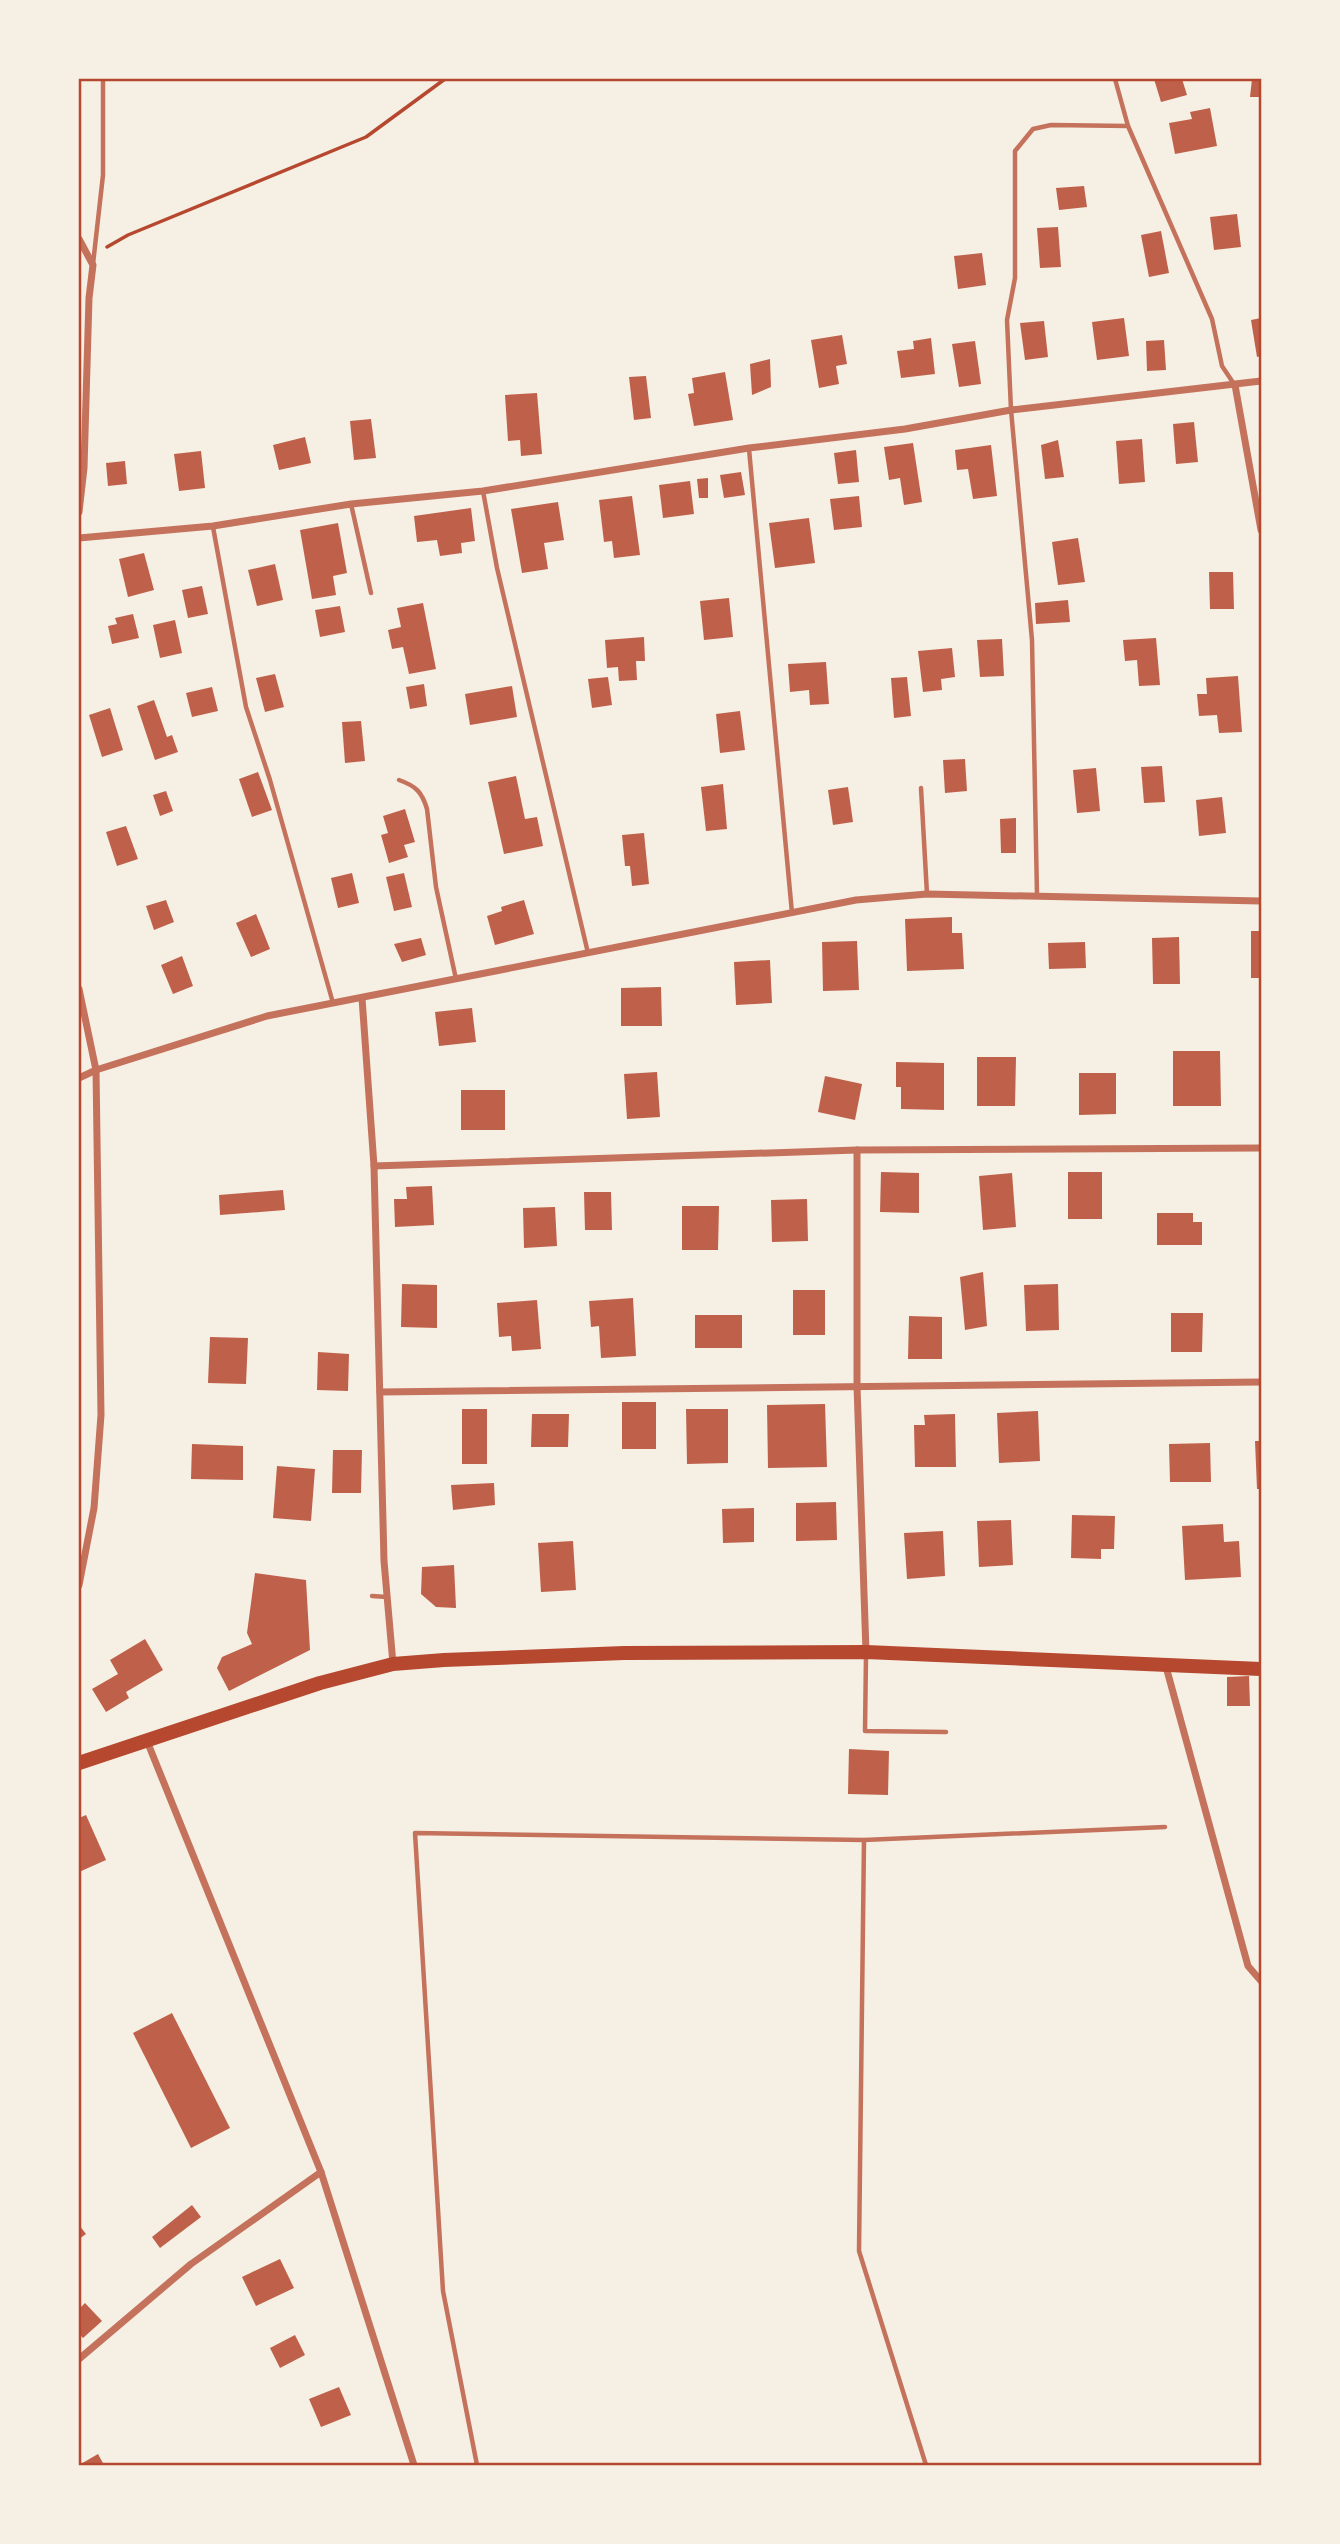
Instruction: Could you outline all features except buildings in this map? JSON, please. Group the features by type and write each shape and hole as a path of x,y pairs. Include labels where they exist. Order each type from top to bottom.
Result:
{"main road":[{"path":"79,1763 320,1683 393,1664 624,1653 866,1652 1261,1669"}],"street":[{"path":"79,239 93,265 89,298 84,468 79,512"},
{"path":"79,538 213,526 351,504 483,491 749,448 905,429 1011,410 1261,381"},
{"path":"1235,385 1261,530"},
{"path":"79,1078 96,1070 267,1016 856,900 927,894 1261,901"},
{"path":"79,989 96,1070 101,1415 94,1508 82,1556 79,1584"},
{"path":"362,999 374,1166 387,1597 393,1664"},
{"path":"374,1166 857,1150 1261,1148"},
{"path":"857,1150 857,1386 866,1652"},
{"path":"380,1392 1261,1382"},
{"path":"1165,1663 1248,1966 1261,1983"},
{"path":"147,1740 321,2172 414,2465"},
{"path":"79,2359 191,2264 321,2172"}],"lane":[{"path":"93,265 103,175 103,79"},
{"path":"1115,79 1128,126 1212,318 1222,366 1235,385"},
{"path":"1037,895 1032,640 1011,410 1007,320 1015,278 1014,151 1033,130 1051,125 1128,126"},
{"path":"749,448 792,913"},
{"path":"483,491 500,582 588,953"},
{"path":"351,504 372,593"},
{"path":"213,526 246,707 270,780 333,1004"},
{"path":"400,780 414,785 423,796 427,809 436,887 456,979"},
{"path":"921,788 927,894"},
{"path":"372,1596 387,1597"},
{"path":"866,1652 865,1731 946,1732"},
{"path":"477,2465 443,2291 415,1833 864,1840 1165,1827"},
{"path":"864,1840 859,2251 926,2465"}],"path":[{"path":"95,254 128,235 366,137 445,79"}]}
